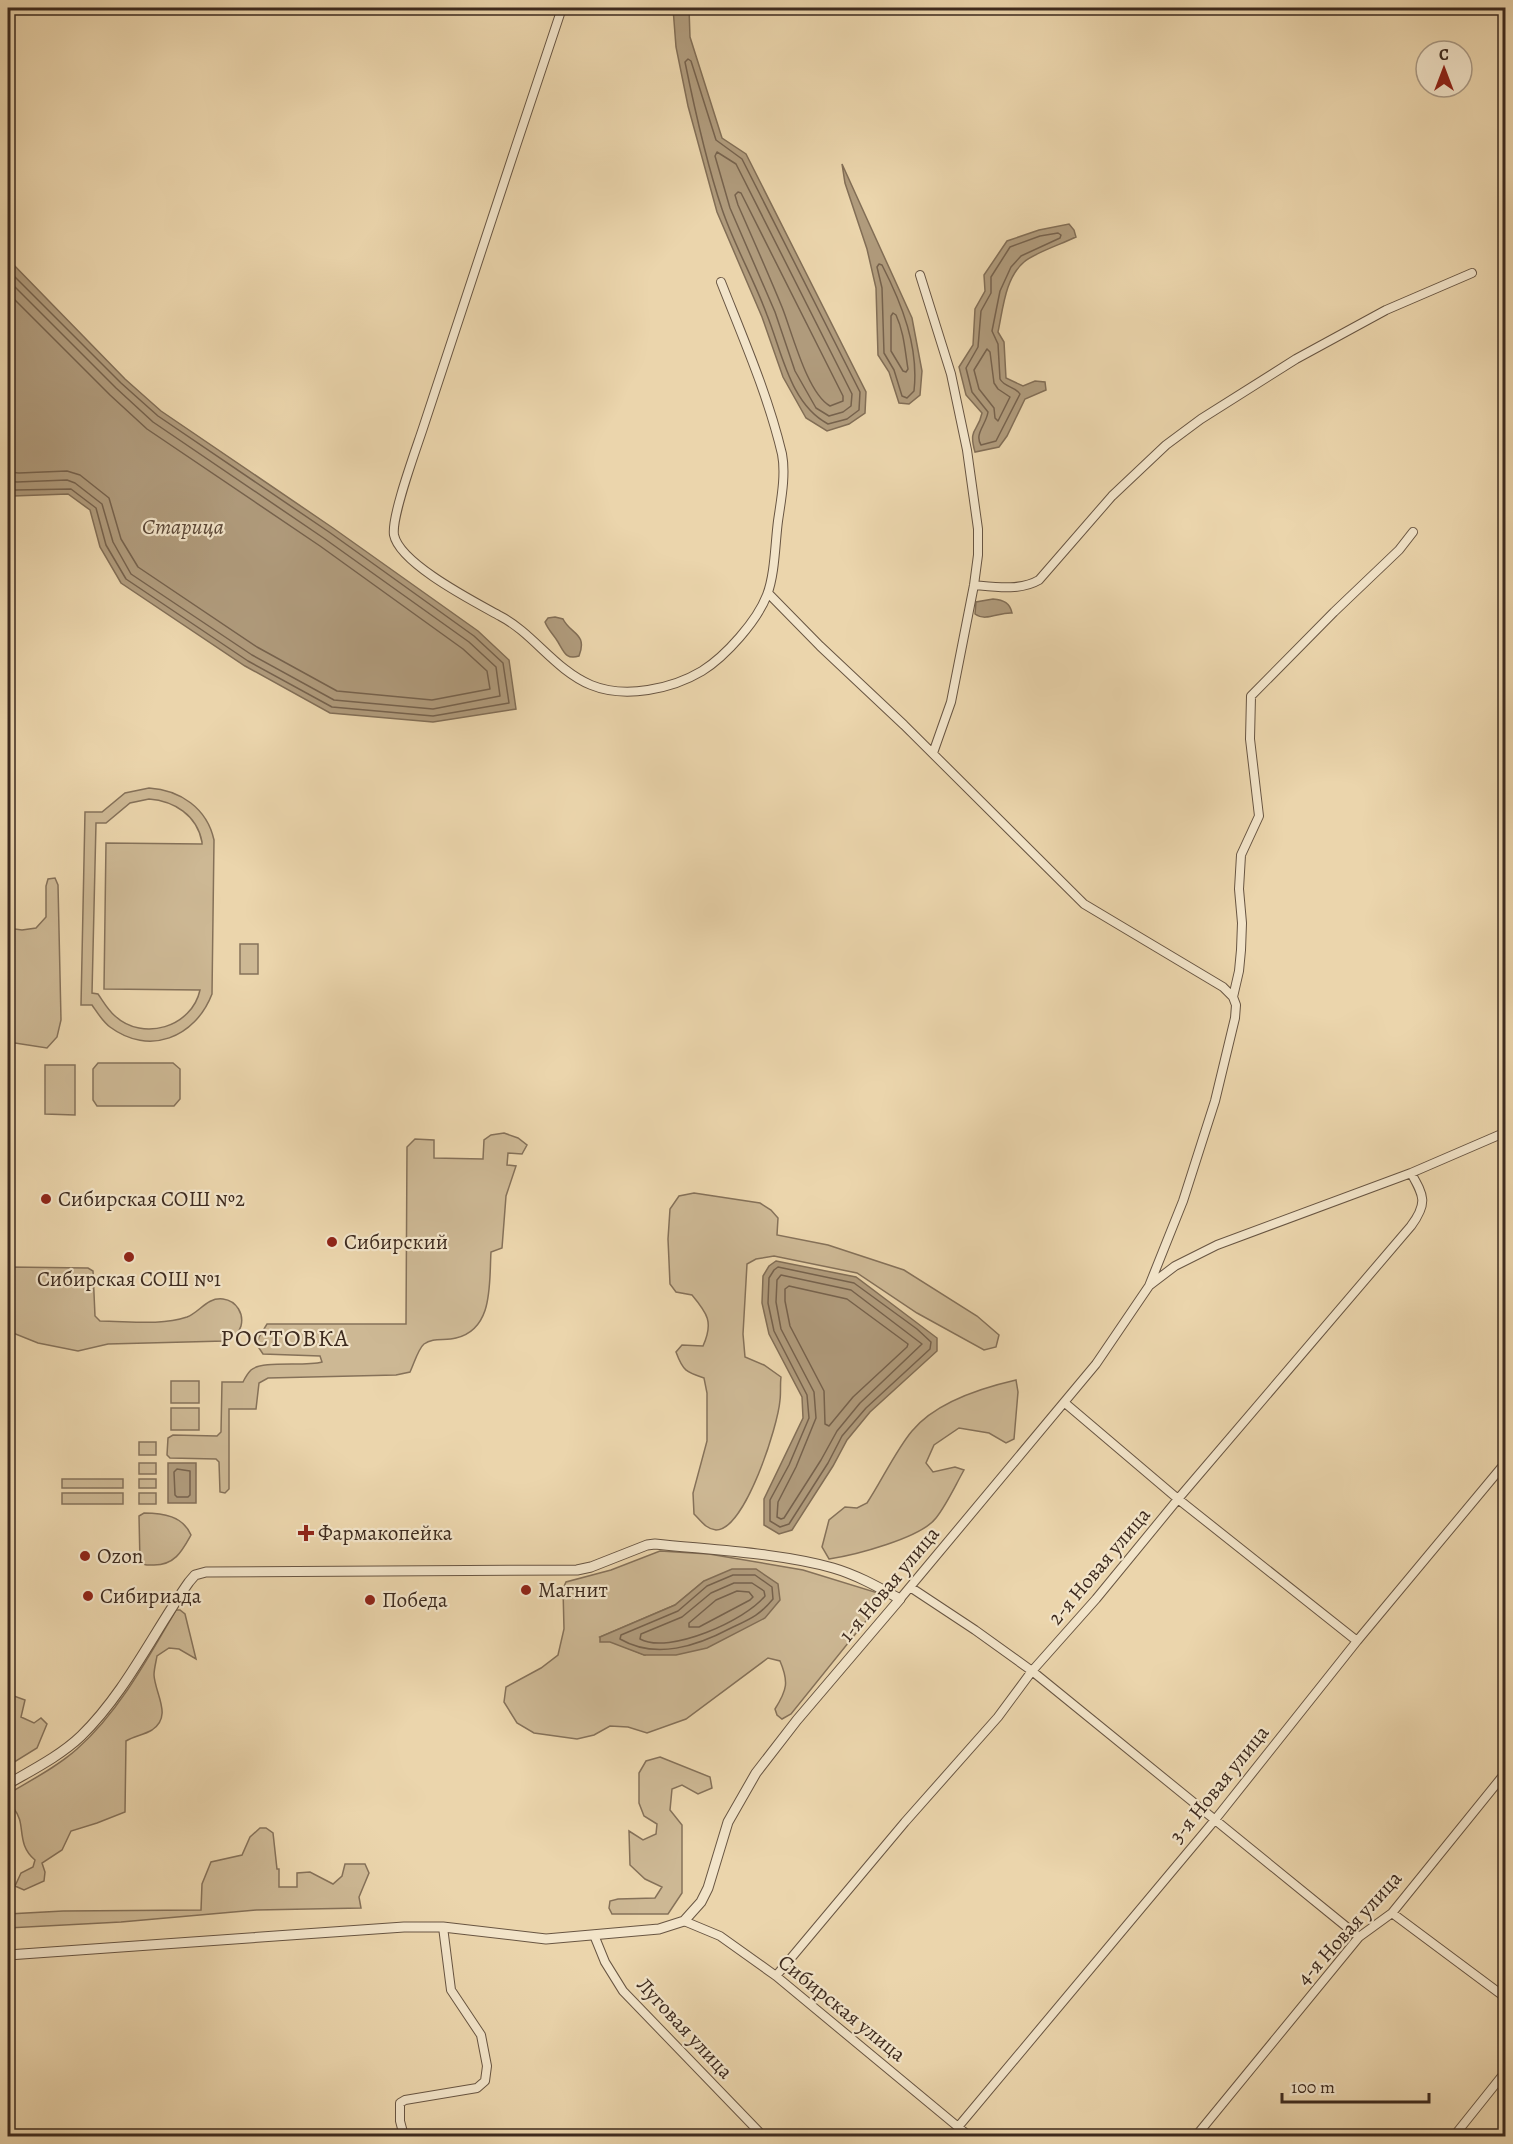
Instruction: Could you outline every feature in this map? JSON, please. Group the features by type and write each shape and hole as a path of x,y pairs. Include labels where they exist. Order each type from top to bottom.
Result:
{"street":[{"path":"562,8 396,514 394,537 399,546 413,560 449,588 506,619 550,658 592,686 608,690 640,691 697,674 731,646 759,610 768,593 782,497 782,456 753,365 721,282"},
{"path":"974,585 1022,586 1031,585 1039,580 1112,496 1166,445 1201,419 1296,359 1386,310 1472,273"},
{"path":"920,275 951,374 967,450 978,529 978,555 974,585 951,702 933,753"},
{"path":"1233,997 1241,950 1242,923 1239,889 1241,855 1259,816 1250,740 1251,696 1334,612 1400,550 1413,532"},
{"path":"768,593 1084,904 1211,978 1233,997 1236,1005 1235,1018 1215,1101 1183,1201 1149,1286"},
{"path":"1149,1286 1175,1266 1217,1245 1411,1173 1506,1132"},
{"name":"2-я Новая улица","path":"776,1976 976,1739 998,1717 1032,1671 1096,1599 1421,1213 1424,1202 1422,1192 1411,1173"},
{"name":"1-я Новая улица","path":"684,1921 701,1902 708,1888 728,1822 756,1773 797,1720 1065,1403 1096,1364 1149,1286"},
{"path":"1065,1403 1178,1499 1357,1641"},
{"name":"3-я Новая улица","path":"958,2127 1214,1821 1357,1641 1506,1462"},
{"path":"8,1784 47,1761 80,1737 119,1691 189,1582 195,1575 206,1572 577,1570 591,1567 646,1545 656,1544 797,1560 833,1568 863,1579 900,1599"},
{"path":"910,1587 1032,1671 1359,1937"},
{"name":"4-я Новая улица","path":"1196,2136 1359,1937 1392,1913 1506,1772"},
{"path":"1392,1913 1506,1998"},
{"path":"8,1955 404,1927 443,1927 530,1938 594,1935 659,1929 684,1921"},
{"name":"Сибирская улица","path":"684,1921 720,1936 776,1976 969,2136"},
{"path":"404,2136 400,2121 400,2103 405,2100 477,2088 485,2081 487,2067 481,2035 451,1990 443,1927"},
{"name":"Луговая улица","path":"594,1935 605,1962 623,1991 763,2136"},
{"path":"1454,2136 1506,2071"}],"shaded area":[{"path":"149,788 171,792 181,797 199,810 214,840 212,994 194,1022 169,1038 155,1041 125,1036 107,1025 92,1005 81,1005 85,812 102,812 125,793","holes":["149,799 175,806 190,817 199,832 202,844 106,843 104,989 200,990 195,1003 187,1013 165,1027 152,1029 126,1024 112,1014 98,994 92,993 96,823 106,823 130,803"]},
{"path":"55,878 58,885 61,1020 57,1037 47,1048 15,1043 8,1045 8,928 22,930 36,928 46,917 48,879"},
{"path":"240,944 258,944 258,974 240,974"},
{"path":"98,1063 173,1063 180,1069 180,1099 174,1106 97,1106 93,1100 93,1069"},
{"path":"45,1065 75,1065 75,1115 45,1114"},
{"path":"504,1133 518,1138 527,1145 522,1154 508,1153 507,1165 516,1166 506,1196 502,1248 491,1252 487,1303 477,1325 468,1333 456,1338 424,1344 410,1372 396,1375 268,1378 259,1383 256,1409 229,1409 229,1489 225,1493 220,1492 219,1462 216,1459 170,1458 167,1455 168,1438 173,1435 217,1436 221,1432 222,1382 243,1382 251,1370 264,1365 322,1362 320,1356 263,1354 257,1345 267,1324 406,1324 407,1147 415,1139 434,1140 434,1158 483,1159 484,1140 491,1135"},
{"path":"694,1193 760,1203 778,1218 777,1235 828,1245 904,1270 977,1316 999,1335 996,1347 984,1350 917,1313 857,1273 774,1256 756,1259 747,1264 743,1334 745,1357 764,1365 781,1377 780,1400 767,1453 748,1496 738,1513 727,1525 716,1530 709,1528 694,1514 693,1493 707,1441 707,1393 704,1378 686,1370 676,1352 682,1345 703,1346 708,1324 702,1307 692,1295 676,1292 670,1284 668,1239 670,1209 679,1196"},
{"path":"8,1267 88,1268 93,1271 95,1316 100,1321 177,1320 192,1315 212,1300 223,1299 236,1305 241,1317 241,1326 235,1335 225,1341 108,1344 78,1351 38,1343 8,1331"},
{"path":"1016,1380 1018,1392 1014,1439 1006,1443 989,1433 959,1428 934,1445 926,1463 933,1472 955,1467 964,1470 936,1518 917,1532 902,1539 870,1550 829,1559 822,1547 829,1520 845,1507 857,1508 867,1503 900,1447 922,1421 933,1412 960,1398 988,1387"},
{"path":"171,1381 199,1381 199,1403 171,1403"},
{"path":"171,1408 199,1408 199,1430 171,1430"},
{"path":"139,1442 156,1442 156,1455 139,1455"},
{"path":"139,1463 156,1463 156,1474 139,1474"},
{"path":"62,1479 123,1479 123,1488 62,1488"},
{"path":"139,1479 156,1479 156,1488 139,1488"},
{"path":"62,1493 123,1493 123,1504 62,1504"},
{"path":"139,1493 156,1493 156,1504 139,1504"},
{"path":"144,1513 172,1517 183,1524 191,1535 181,1552 173,1560 148,1565 140,1562 139,1516"},
{"path":"660,1551 709,1554 803,1570 878,1593 882,1601 791,1714 782,1719 777,1715 775,1709 784,1691 785,1675 780,1661 768,1658 686,1719 647,1733 628,1727 610,1726 594,1735 577,1739 534,1733 517,1723 504,1702 506,1687 541,1668 558,1655 564,1629 563,1589 566,1582 611,1570","holes":["704,1581 645,1655 600,1637 675,1605"]},
{"path":"176,1610 185,1614 196,1659 179,1649 169,1648 157,1656 154,1675 161,1704 161,1718 152,1730 126,1741 125,1812 71,1831 62,1850 42,1863 45,1872 44,1881 24,1890 15,1886 21,1873 33,1867 35,1860 25,1847 18,1815 14,1809 8,1812 8,1794 61,1762 92,1734 132,1684"},
{"path":"8,1687 11,1695 25,1700 21,1717 34,1723 41,1718 47,1724 37,1748 8,1766"},
{"path":"660,1757 710,1777 712,1788 698,1794 682,1785 672,1789 670,1810 682,1825 682,1893 668,1914 612,1914 609,1908 610,1901 655,1898 662,1887 645,1879 630,1865 629,1831 643,1840 656,1834 657,1824 644,1816 639,1803 639,1773 646,1761"},
{"path":"260,1828 266,1828 273,1833 277,1869 279,1869 279,1887 297,1887 297,1873 310,1872 333,1884 342,1876 345,1864 365,1864 369,1873 359,1897 361,1908 256,1910 121,1922 8,1928 8,1914 63,1911 201,1910 202,1884 211,1862 242,1855 250,1837"}],"water":[{"path":"673,8 689,8 690,37 722,138 746,154 866,392 865,413 849,424 827,431 806,418 783,377 762,317 717,212 688,106 676,47"},
{"path":"842,164 912,318 922,371 920,395 909,404 899,403 889,372 878,355 876,288 867,249 845,183"},
{"path":"1069,224 1076,237 1034,255 1024,262 1013,276 1006,294 998,332 1004,342 1006,378 1023,386 1035,381 1045,382 1046,390 1025,399 999,447 975,452 973,434 982,413 966,395 959,367 973,345 975,309 985,291 984,275 1007,241 1039,230"},
{"name":"Старица","path":"8,259 125,379 161,411 333,528 478,631 509,660 516,709 433,722 330,713 245,666 121,583 100,547 90,510 68,494 13,496 8,493"},
{"path":"993,599 1006,603 1012,613 988,617 975,614 976,602"},
{"path":"548,618 563,619 580,638 579,656 568,656 548,628 545,622"},
{"path":"776,1261 856,1277 937,1338 937,1351 870,1412 847,1440 792,1530 779,1534 764,1525 764,1499 803,1418 802,1397 769,1334 762,1303 763,1276 769,1266"},
{"path":"168,1463 196,1463 196,1503 168,1503"},
{"path":"732,1569 756,1569 778,1584 780,1600 765,1618 707,1648 676,1655 644,1655 610,1642 600,1642 600,1637 675,1605 704,1581"}],"place":[{"name":"Сибирская СОШ №2","path":"46,1199"},
{"name":"Сибирский","path":"332,1242"},
{"name":"Сибирская СОШ №1","path":"129,1257"},
{"name":"Фармакопейка","path":"306,1533"},
{"name":"Ozon","path":"85,1556"},
{"name":"Магнит","path":"526,1590"},
{"name":"Сибириада","path":"88,1596"},
{"name":"Победа","path":"370,1600"}],"district":[{"name":"РОСТОВКА","path":"285,1338"}]}
